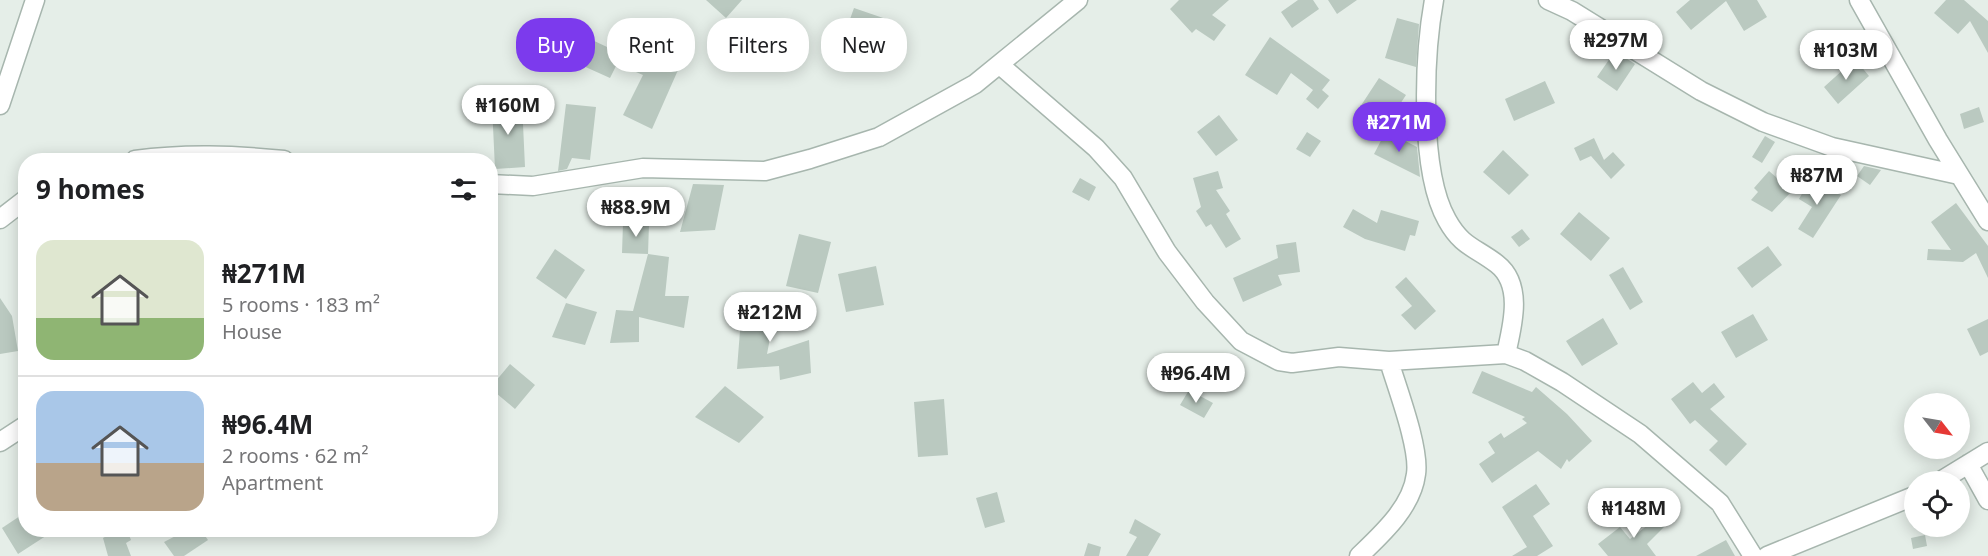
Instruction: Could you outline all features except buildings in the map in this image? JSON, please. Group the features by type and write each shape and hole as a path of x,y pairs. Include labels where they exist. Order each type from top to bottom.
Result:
{"street":[{"path":"0,105 35,0"},
{"path":"498,184 533,186 643,168 765,171 879,137 975,84 1078,0"},
{"path":"1434,0 1427,39 1426,80 1430,150 1437,197 1447,220 1464,245 1499,265 1509,281 1515,300 1506,354"},
{"path":"1548,0 1572,11 1701,91 1763,122 1832,147 1959,175"},
{"path":"1859,0 1959,175 1988,220"},
{"path":"1000,65 1096,148 1123,178 1167,252 1205,302 1241,341 1279,361 1292,363 1339,357 1389,361 1506,354 1525,361 1562,382 1640,434 1720,503 1753,556"},
{"path":"0,219 18,206"},
{"path":"1359,556 1399,514 1412,491 1417,472 1412,443 1389,361"},
{"path":"0,442 18,430"},
{"path":"1957,471 1988,452"},
{"path":"1968,464 1988,500"},
{"path":"1767,556 1904,500"}]}
